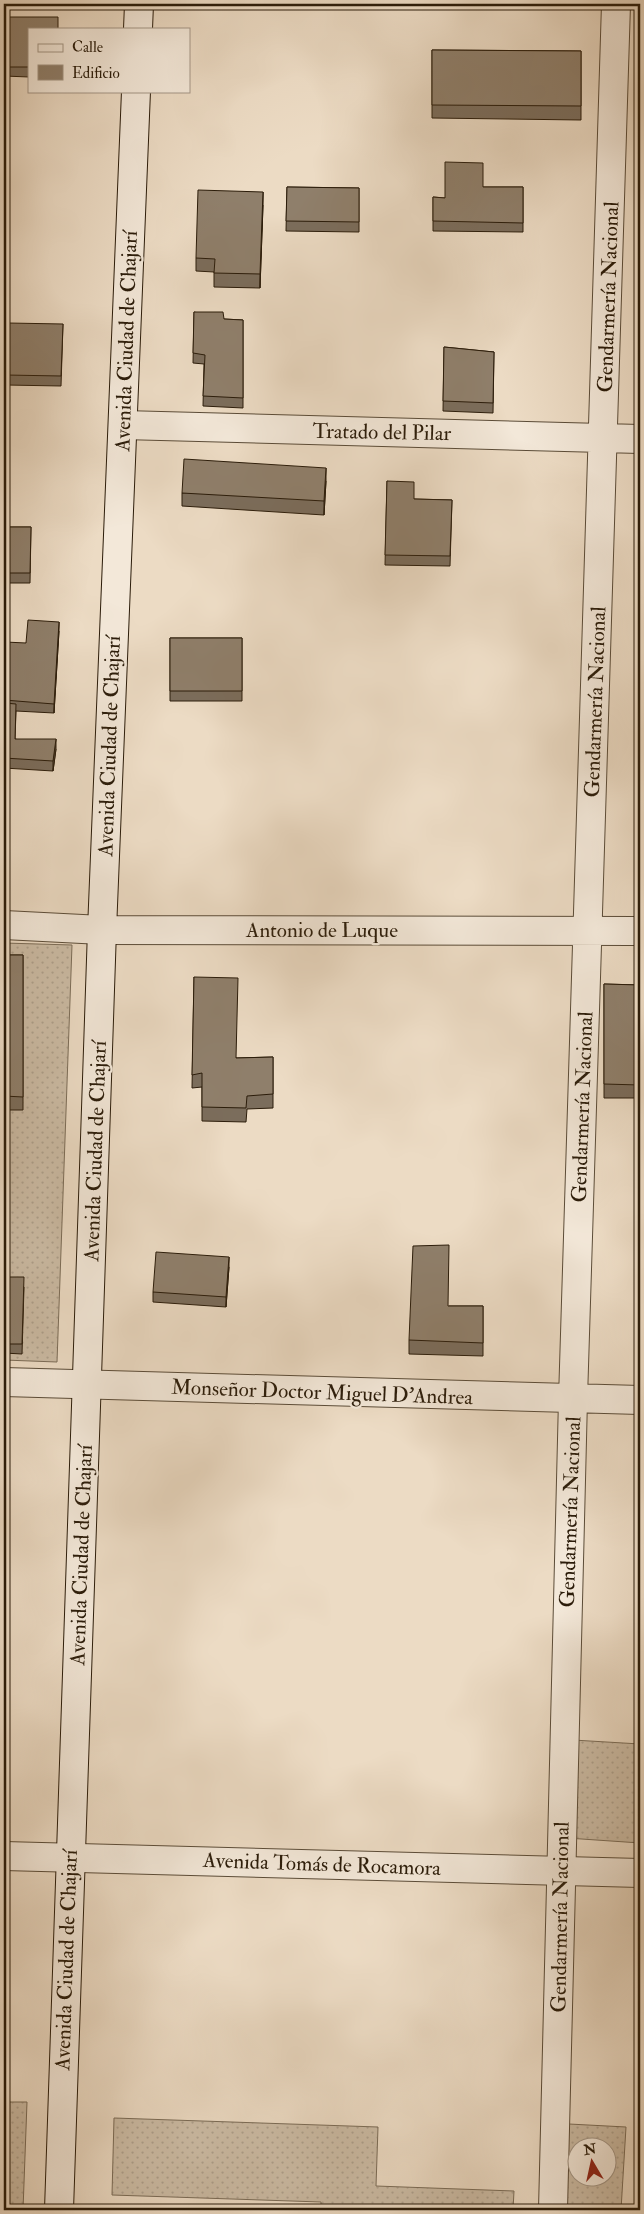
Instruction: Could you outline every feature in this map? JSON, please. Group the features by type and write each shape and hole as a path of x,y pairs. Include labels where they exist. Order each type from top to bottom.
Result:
{"street":[{"path":"138,28 139,4"},
{"name":"Gendarmería Nacional","path":"553,2210 573,1399 616,4"},
{"name":"Avenida Ciudad de Chajarí","path":"59,2210 69,1856 102,930 136,92"},
{"name":"Tratado del Pilar","path":"123,426 640,439"},
{"name":"Antonio de Luque","path":"4,925 102,930 587,929 640,931"},
{"name":"Monseñor Doctor Miguel D'Andrea","path":"4,1382 640,1400"},
{"name":"Avenida Tomás de Rocamora","path":"4,1856 69,1856 640,1873"}],"shaded area":[{"path":"4,943 72,945 57,1362 4,1360"},
{"path":"573,1740 640,1744 640,1843 567,1838"},
{"path":"4,2102 27,2102 23,2210 4,2210"},
{"path":"114,2118 378,2127 376,2186 514,2191 513,2210 321,2210 321,2202 112,2195"},
{"path":"569,2124 626,2127 621,2210 563,2210 566,2167 566,2186 616,2186 616,2136 568,2136"}],"building":[{"path":"4,17 58,17 58,28 28,28 28,67 4,67"},
{"path":"432,50 581,51 581,106 432,105"},
{"path":"445,162 483,163 483,187 523,187 523,223 433,221 433,197 445,198"},
{"path":"287,187 359,188 359,222 286,221"},
{"path":"198,190 263,192 260,274 214,273 215,259 196,258"},
{"path":"194,312 223,312 224,319 243,320 243,398 203,396 205,355 193,353"},
{"path":"8,323 63,324 61,376 6,375"},
{"path":"444,347 494,352 493,403 443,401"},
{"path":"184,459 326,468 324,501 182,493"},
{"path":"387,481 414,482 414,499 452,500 450,556 385,555"},
{"path":"4,527 31,527 30,573 4,573"},
{"path":"28,620 59,622 54,704 4,700 5,642 26,643"},
{"path":"170,638 242,638 242,691 170,691"},
{"path":"4,703 16,704 15,739 56,739 53,761 4,758"},
{"path":"4,955 23,955 23,1097 4,1096"},
{"path":"194,977 238,978 236,1058 273,1057 273,1094 247,1096 246,1108 202,1107 202,1073 192,1075"},
{"path":"604,984 640,985 640,1085 604,1084"},
{"path":"449,1245 448,1306 483,1306 483,1343 409,1340 413,1246"},
{"path":"156,1252 229,1257 226,1297 153,1292"},
{"path":"4,1277 24,1277 22,1344 4,1344"}]}
